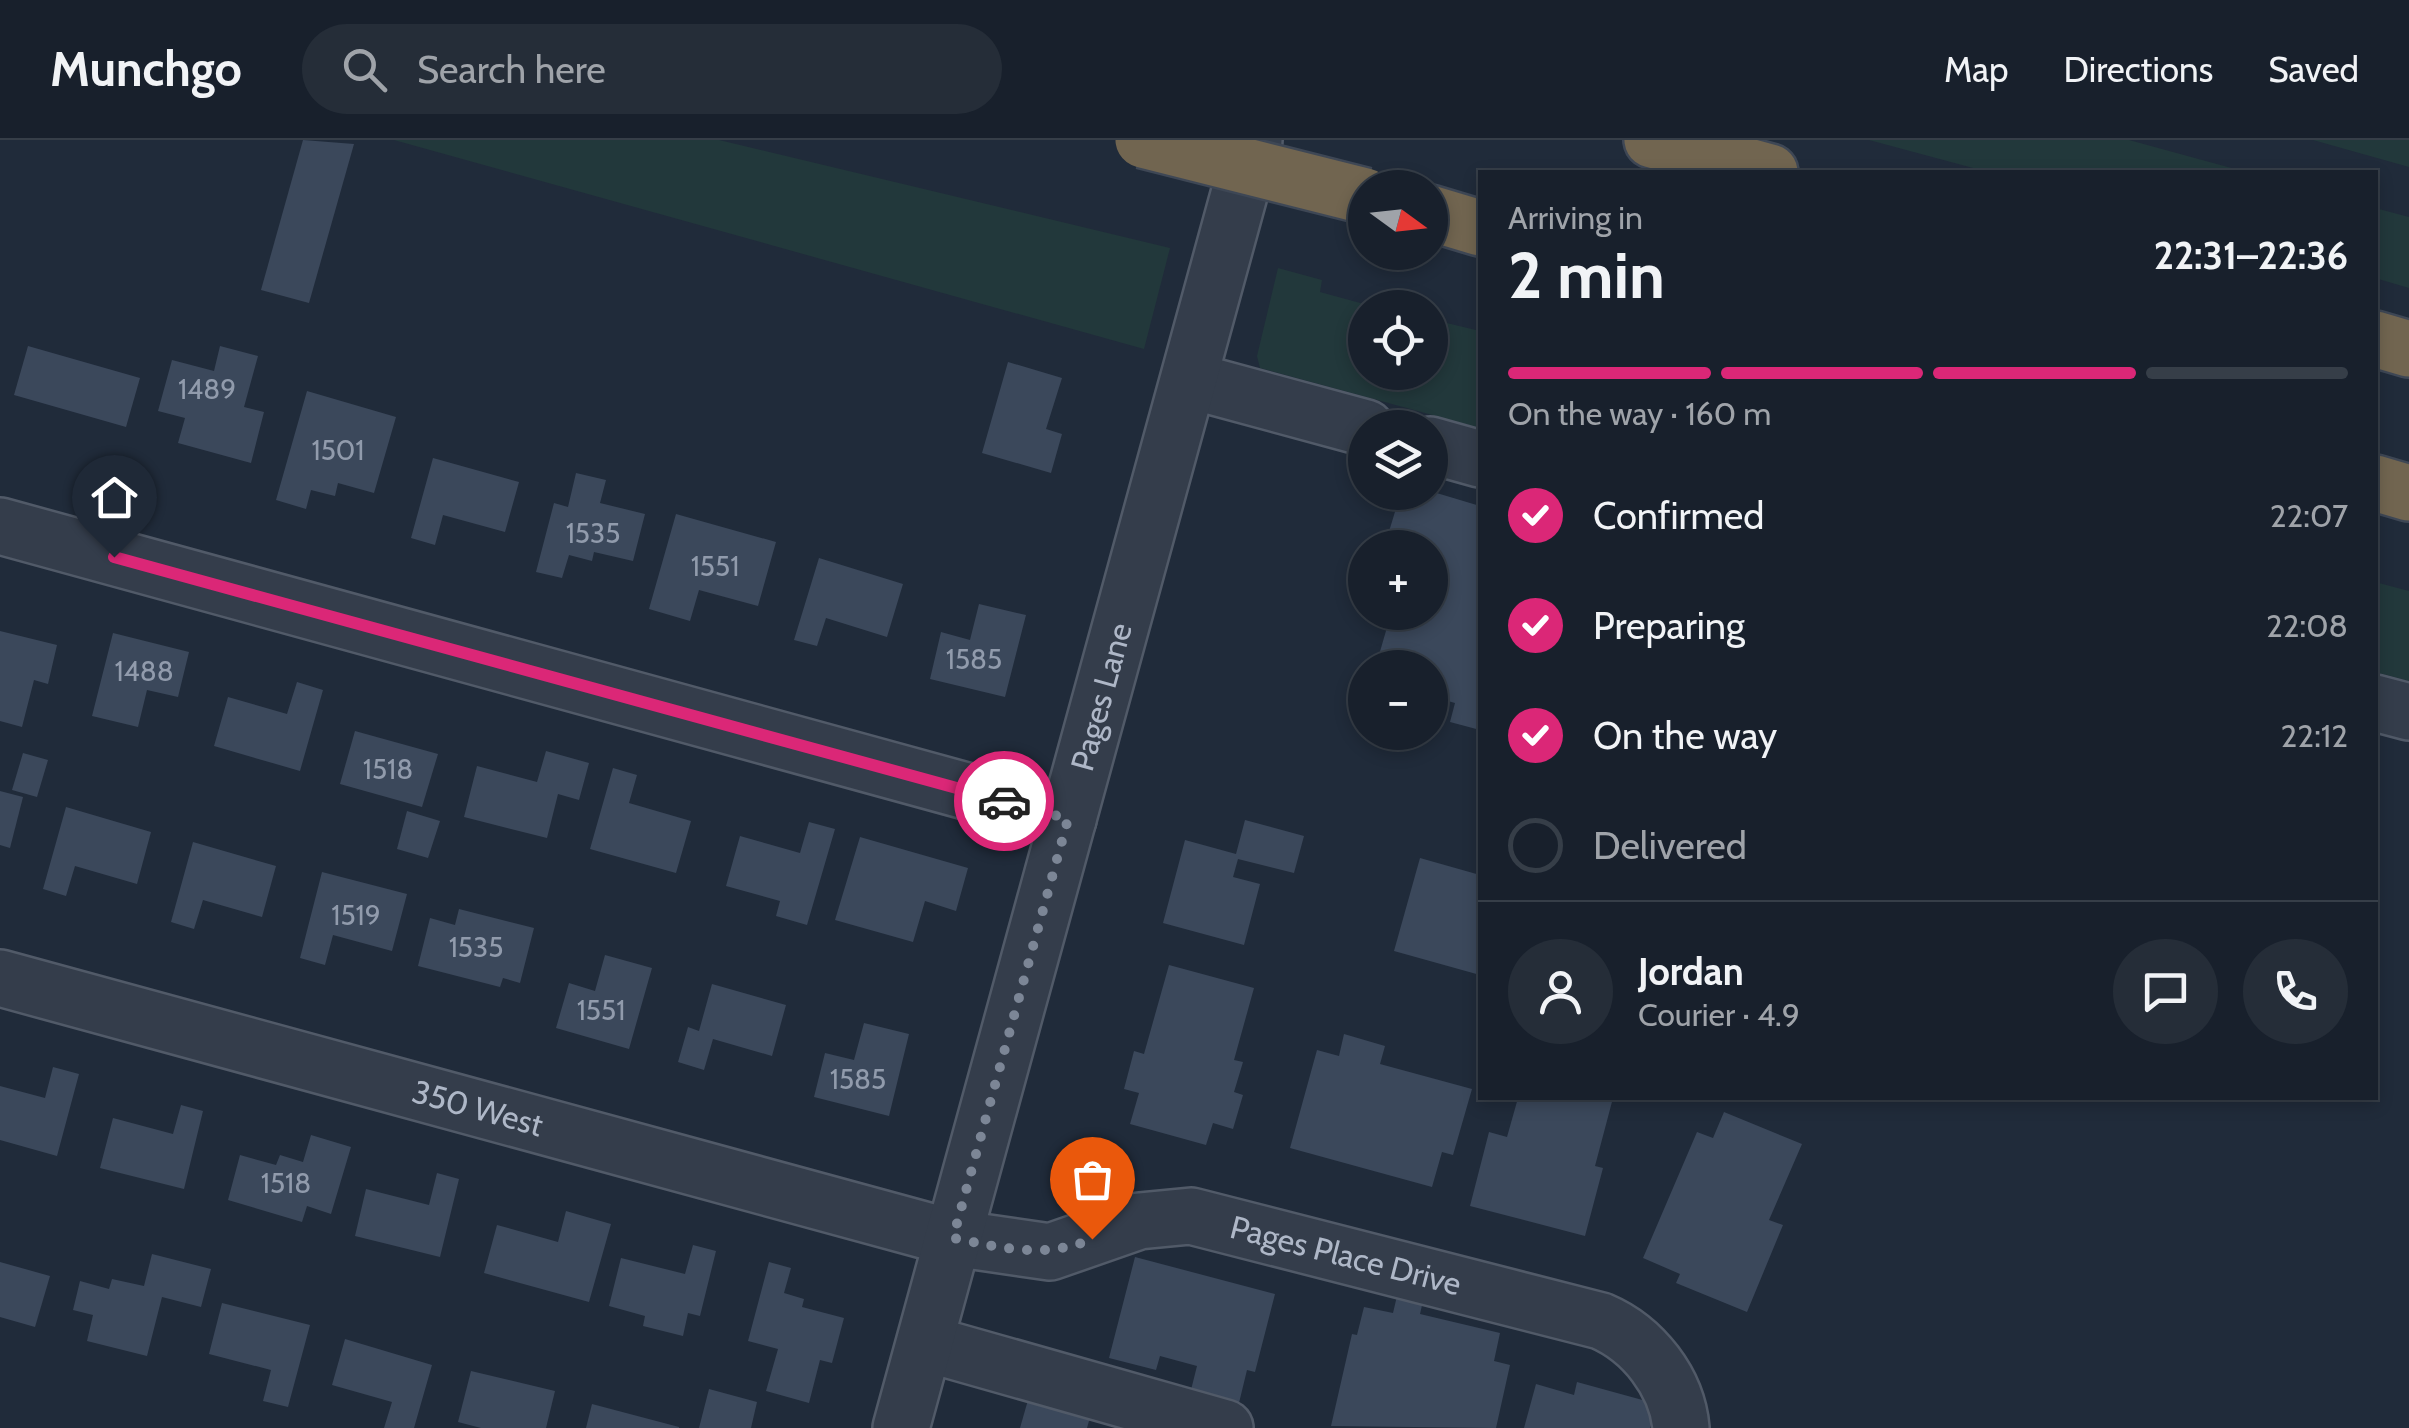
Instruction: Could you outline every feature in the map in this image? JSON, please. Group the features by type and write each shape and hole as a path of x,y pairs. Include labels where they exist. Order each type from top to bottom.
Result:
{"highway":[{"path":"1143,140 1348,192"},
{"path":"1652,140 1763,170"},
{"path":"1448,219 1478,227"},
{"path":"2378,340 2409,349"},
{"path":"2378,485 2409,493"}],"street":[{"name":"Pages Lane","path":"901,1428 1254,140"},
{"path":"1188,380 1348,423"},
{"path":"1448,450 1478,457"},
{"path":"0,526 1068,819"},
{"path":"2378,704 2409,712"},
{"name":"350 West","path":"0,978 953,1238"},
{"name":"Pages Place Drive","path":"953,1238 1050,1252 1152,1218 1191,1216 1217,1220 1619,1329 1664,1376 1676,1399 1681,1428"},
{"path":"924,1343 1225,1428"}],"green space":[{"path":"394,140 719,140 1170,248 1144,349"},
{"path":"1869,140 2129,140 2239,170 1981,170"},
{"path":"2313,140 2409,140 2409,167"},
{"path":"2378,209 2409,217 2409,288 2378,279"},
{"path":"1278,268 1322,280 1320,292 1348,300 1348,390 1448,390 1448,323 1478,331 1478,427 1448,419 1448,410 1414,410 1260,368 1257,356"},
{"path":"2378,583 2409,591 2409,681 2378,673"}],"building":[{"path":"303,140 354,144 309,303 261,290"},
{"path":"28,346 140,378 126,427 14,395"},
{"path":"220,346 258,356 244,407 264,412 251,463 178,443 185,418 158,411 172,360 214,371"},
{"path":"1008,362 1062,378 1046,429 1062,434 1051,473 982,453"},
{"path":"307,391 396,417 374,493 338,483 335,496 311,490 306,509 276,500"},
{"path":"433,458 519,482 505,532 443,515 435,545 411,538"},
{"path":"576,473 606,480 600,503 645,514 633,561 594,552 592,561 569,555 562,578 536,572 554,503 568,507"},
{"path":"1448,496 1478,505 1478,729 1450,722 1455,703 1448,701 1448,650 1380,650 1386,630 1448,630 1448,530 1389,530 1396,510 1448,510"},
{"path":"676,514 776,542 758,606 699,590 690,621 649,609"},
{"path":"819,558 903,584 887,637 826,618 817,646 794,640"},
{"path":"979,604 1026,615 1005,697 930,679 941,632 970,640"},
{"path":"0,631 57,645 48,684 34,680 22,727 0,721"},
{"path":"113,633 189,652 178,697 147,690 138,727 92,716"},
{"path":"297,682 323,690 300,771 214,746 228,697 287,714"},
{"path":"355,731 438,754 422,807 340,784"},
{"path":"546,751 589,763 579,800 558,794 547,838 464,817 477,766 537,782"},
{"path":"23,753 48,760 37,797 12,790"},
{"path":"613,768 637,775 629,803 691,821 676,873 590,849"},
{"path":"0,791 23,797 10,848 0,845"},
{"path":"66,807 151,832 137,884 75,866 66,896 43,889"},
{"path":"407,811 440,821 428,858 397,849"},
{"path":"1245,820 1304,836 1294,873 1238,859 1233,877 1260,884 1244,945 1163,923 1185,840 1236,854"},
{"path":"809,822 835,829 807,925 776,916 780,901 726,886 740,836 800,853"},
{"path":"860,837 968,868 956,911 925,901 913,942 835,920"},
{"path":"193,842 276,866 262,917 203,900 194,929 171,922"},
{"path":"1420,858 1478,874 1478,974 1394,951"},
{"path":"322,872 407,894 392,951 333,935 325,965 300,958"},
{"path":"459,909 534,928 520,983 503,978 500,987 418,966 430,918 455,925"},
{"path":"605,955 652,968 629,1049 556,1028 569,983 595,991"},
{"path":"1169,965 1254,988 1234,1060 1243,1062 1234,1092 1243,1095 1233,1129 1213,1123 1206,1145 1130,1124 1139,1093 1124,1089 1134,1051 1144,1054"},
{"path":"712,984 786,1005 772,1056 713,1039 704,1070 678,1062 688,1027 699,1031"},
{"path":"864,1023 909,1034 889,1116 814,1097 825,1053 854,1060"},
{"path":"1344,1034 1385,1046 1380,1064 1472,1089 1453,1155 1442,1152 1432,1187 1290,1148 1317,1050 1339,1056"},
{"path":"53,1067 79,1074 57,1156 0,1140 0,1086 45,1098"},
{"path":"1517,1100 1612,1100 1595,1166 1603,1168 1585,1236 1470,1206 1489,1132 1507,1137"},
{"path":"181,1105 203,1111 184,1189 100,1168 113,1118 173,1134"},
{"path":"1724,1112 1802,1144 1769,1220 1783,1225 1747,1312 1676,1283 1680,1274 1643,1258 1697,1132 1713,1138"},
{"path":"311,1135 351,1147 331,1214 307,1206 302,1222 228,1200 240,1155 276,1165 280,1155 303,1162"},
{"path":"437,1173 459,1179 440,1257 355,1236 366,1189 429,1205"},
{"path":"566,1211 611,1224 589,1302 484,1273 497,1225 558,1242"},
{"path":"693,1245 716,1251 700,1316 688,1313 683,1336 643,1326 645,1316 609,1306 621,1258 685,1274"},
{"path":"152,1254 211,1269 201,1307 162,1297 147,1356 87,1341 93,1315 73,1310 80,1281 109,1289 112,1279 144,1286"},
{"path":"1135,1257 1275,1294 1255,1372 1247,1370 1239,1403 1191,1390 1197,1366 1160,1356 1156,1370 1109,1358"},
{"path":"0,1262 50,1276 35,1327 0,1317"},
{"path":"769,1262 791,1268 784,1293 804,1299 802,1307 844,1318 832,1363 820,1360 809,1403 766,1391 778,1349 748,1341"},
{"path":"1397,1296 1423,1301 1420,1314 1500,1333 1494,1361 1510,1365 1496,1428 1331,1426 1352,1334 1357,1335 1364,1307 1393,1313"},
{"path":"222,1303 310,1325 288,1407 263,1401 271,1370 209,1354"},
{"path":"345,1339 432,1365 414,1428 384,1428 392,1402 332,1385"},
{"path":"471,1371 555,1391 546,1428 481,1428 458,1422"},
{"path":"1577,1382 1657,1404 1650,1428 1524,1428 1536,1384 1574,1395"},
{"path":"1032,1386 1094,1403 1087,1428 1020,1428"},
{"path":"709,1389 757,1402 751,1428 699,1428"},
{"path":"592,1404 679,1427 679,1428 586,1428"}],"way so far":[{"path":"1004,801 1068,819 953,1238 1030,1252 1072,1248 1092,1239"}],"route":[{"path":"114,557 1004,801"}]}
